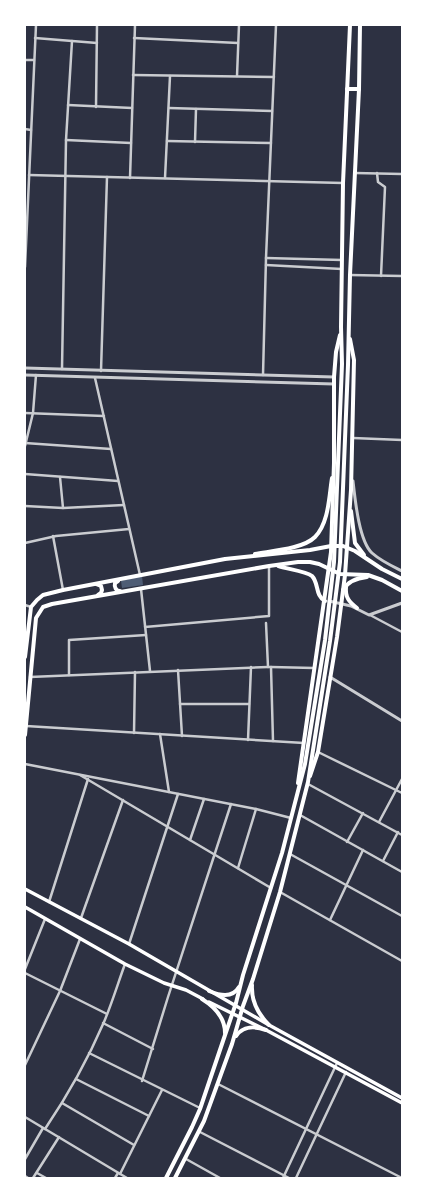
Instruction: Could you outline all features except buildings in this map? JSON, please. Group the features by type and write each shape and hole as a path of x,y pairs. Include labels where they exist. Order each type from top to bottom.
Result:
{"main road":[{"path":"308,783 308,764 334,562 342,364 341,327 343,183 350,25"},
{"path":"296,800 308,764 330,641 340,562 350,275 359,89 360,25"},
{"path":"347,89 359,89"},
{"path":"208,991 227,996 238,989 271,888 292,819 296,800 329,569 334,463 334,377 337,345 341,327"},
{"path":"175,1178 200,1132 232,1044 239,1017 253,979 280,892 308,783 318,752 343,591 347,548 350,500 354,360 349,328"},
{"path":"25,657 31,607 44,595 63,590 291,547 304,543 315,537 322,526 327,511 334,463"},
{"path":"350,500 356,543 365,557"},
{"path":"332,515 335,520 340,522 345,521 348,516"},
{"path":"225,559 310,550 331,546 347,548 402,579"},
{"path":"25,735 36,618 43,607 52,604 269,566 310,562 319,564 345,575 358,574 371,576 402,591"},
{"path":"275,565 288,570 309,574 315,581 319,597 325,601"},
{"path":"343,591 349,583 371,576"},
{"path":"120,579 114,586 117,590 122,592"},
{"path":"349,583 346,588 346,595 351,604 357,608"},
{"path":"96,584 102,588 101,593 97,596"},
{"path":"25,889 129,944 208,991 402,1098"},
{"path":"25,907 125,964 266,1030 402,1103"},
{"path":"166,1178 192,1128 200,1108 235,1006 243,975"},
{"path":"253,979 253,999 260,1014 269,1025"},
{"path":"202,999 212,1006 221,1017 225,1031 223,1041"},
{"path":"232,1044 238,1033 245,1029 256,1027 266,1030"}],"street":[{"path":"25,267 26,208 36,25"},
{"path":"96,106 97,25"},
{"path":"130,178 135,25"},
{"path":"237,77 239,25"},
{"path":"263,375 266,258 276,25"},
{"path":"36,38 96,43"},
{"path":"134,38 238,43"},
{"path":"62,369 66,140 72,41"},
{"path":"25,60 35,60"},
{"path":"133,75 274,77"},
{"path":"165,178 170,76"},
{"path":"68,105 132,108"},
{"path":"168,108 272,111"},
{"path":"195,142 196,109"},
{"path":"25,129 31,130"},
{"path":"66,140 131,143"},
{"path":"167,141 271,143"},
{"path":"355,173 402,174"},
{"path":"377,173 378,182 385,187 381,276"},
{"path":"29,175 343,183"},
{"path":"101,371 107,177"},
{"path":"266,258 342,260"},
{"path":"266,265 342,269"},
{"path":"350,275 402,276"},
{"path":"25,368 334,377"},
{"path":"25,375 334,384"},
{"path":"36,376 33,413 25,444 112,449"},
{"path":"96,378 140,576"},
{"path":"25,413 104,416"},
{"path":"352,438 402,440"},
{"path":"351,470 360,524 363,537 368,548 386,562 402,571"},
{"path":"25,474 118,481"},
{"path":"60,477 63,508"},
{"path":"25,506 63,508 124,505"},
{"path":"25,543 53,536 129,529"},
{"path":"53,536 63,590"},
{"path":"145,627 269,616 269,566"},
{"path":"141,589 150,671"},
{"path":"325,601 341,603 357,608 402,632"},
{"path":"370,615 402,603"},
{"path":"25,605 31,607"},
{"path":"266,623 270,667 273,741"},
{"path":"69,675 69,640 146,635"},
{"path":"30,677 250,667 315,668"},
{"path":"248,740 250,667"},
{"path":"178,670 182,736"},
{"path":"134,733 135,672"},
{"path":"330,677 402,720"},
{"path":"180,704 249,704"},
{"path":"26,726 304,743"},
{"path":"160,734 170,792"},
{"path":"318,752 402,793"},
{"path":"25,764 256,809 292,819"},
{"path":"78,774 271,888"},
{"path":"380,822 402,779"},
{"path":"49,902 88,780"},
{"path":"308,783 402,835"},
{"path":"129,944 178,794"},
{"path":"190,840 204,799"},
{"path":"81,918 123,800"},
{"path":"142,1081 176,971 231,804"},
{"path":"238,868 256,809"},
{"path":"348,842 363,813"},
{"path":"300,815 402,872"},
{"path":"383,861 398,832"},
{"path":"330,920 363,850"},
{"path":"290,854 402,916"},
{"path":"280,892 402,961"},
{"path":"25,969 45,919"},
{"path":"25,1065 60,991 80,939"},
{"path":"25,1159 76,1079 107,1014 125,964"},
{"path":"25,973 107,1014"},
{"path":"103,1023 153,1049"},
{"path":"89,1053 142,1081 200,1108"},
{"path":"284,1177 338,1063"},
{"path":"296,1178 348,1068"},
{"path":"76,1079 149,1116"},
{"path":"218,1084 402,1178"},
{"path":"115,1178 134,1145 162,1090"},
{"path":"62,1103 134,1145"},
{"path":"25,1117 127,1178"},
{"path":"200,1132 288,1178"},
{"path":"34,1178 59,1137"},
{"path":"186,1159 220,1178"},
{"path":"37,1172 46,1178"}],"water":[{"path":"142,576 143,585 122,588 121,581"}]}
